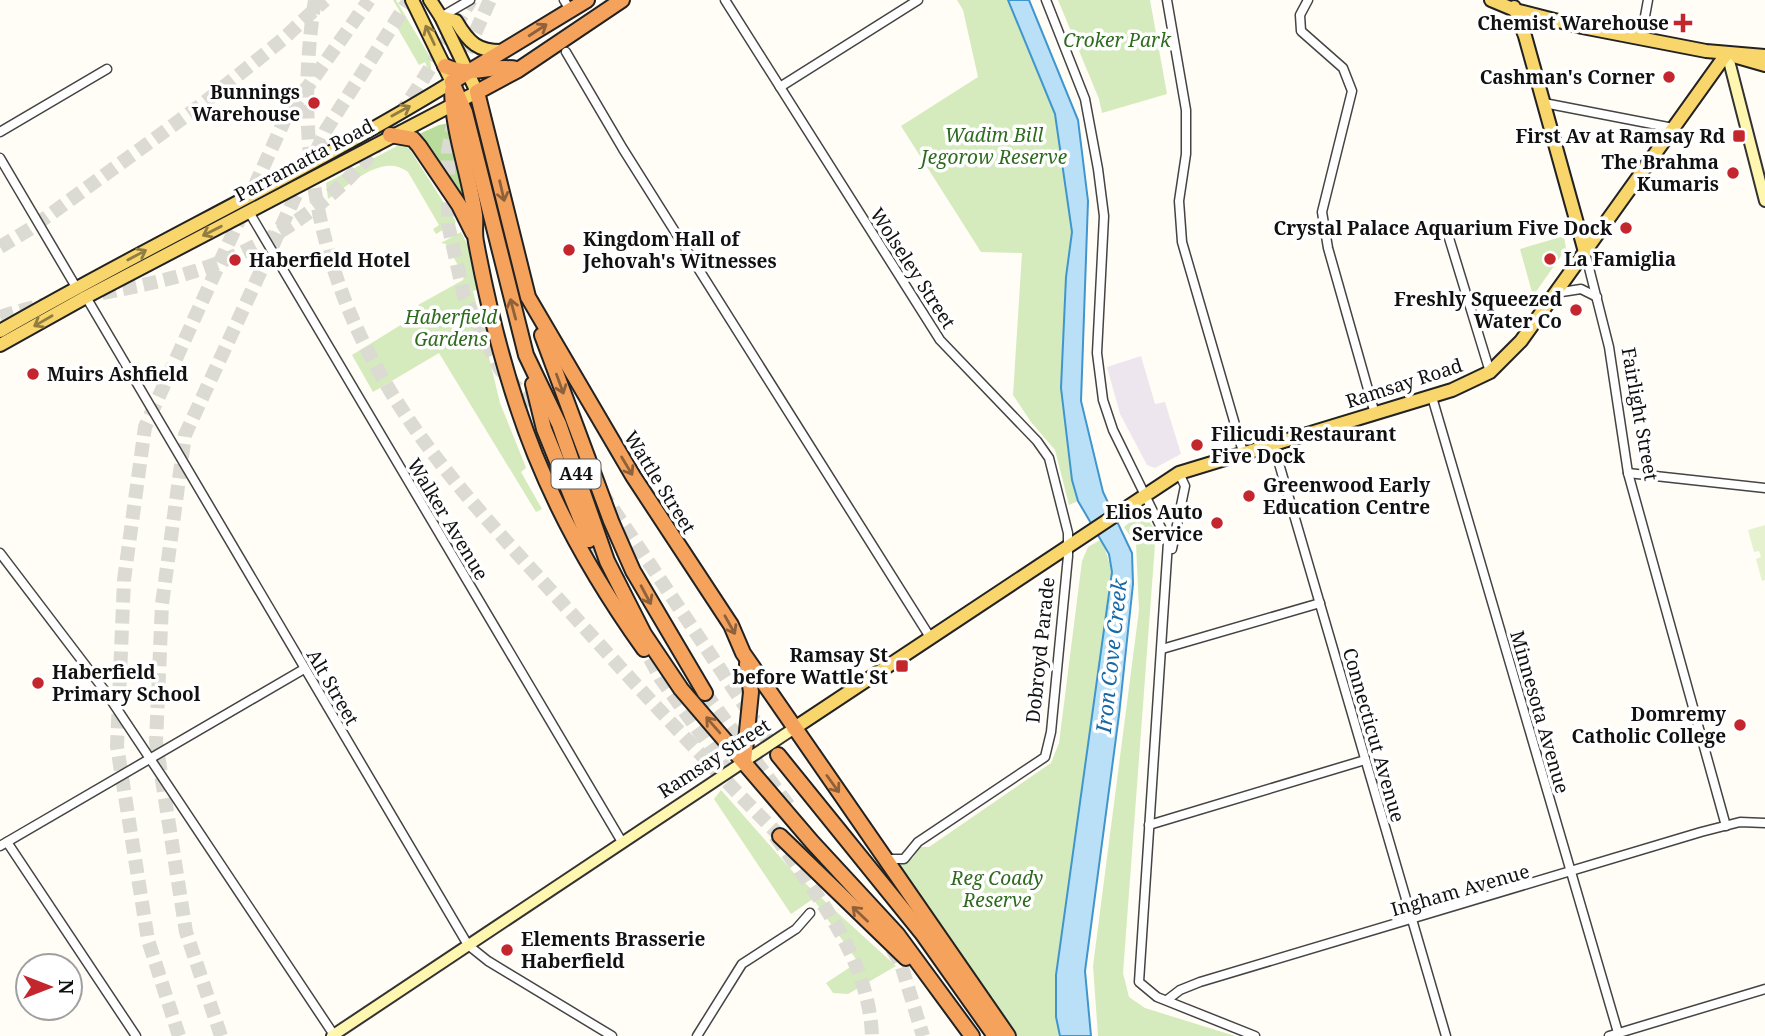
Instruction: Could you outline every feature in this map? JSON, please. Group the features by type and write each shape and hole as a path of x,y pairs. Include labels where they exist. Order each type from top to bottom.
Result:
{"highway":[{"name":"Parramatta Road","path":"472,79 489,61 507,51 567,5 587,0"},
{"name":"Parramatta Road","path":"452,82 518,70 622,0"},
{"path":"444,65 472,79 456,102"},
{"name":"Wattle Street","path":"472,79 528,298 633,476 731,625 743,653 883,859"},
{"path":"452,82 475,216 476,241 504,371 540,470 594,576 648,654 673,679"},
{"name":"A44","path":"456,102 526,355 559,424 612,572 644,635 673,679 897,934 972,1036"},
{"path":"390,135 413,139 419,146 459,205 476,241"},
{"path":"528,298 611,521 633,571 705,693"},
{"path":"526,355 544,429 589,540"},
{"path":"743,653 751,692 744,761"},
{"path":"778,755 922,933 995,1036"},
{"path":"780,836 944,996"},
{"name":"A44","path":"883,859 1008,1036"}],"main road":[{"path":"412,0 452,82"},
{"path":"430,0 472,79"},
{"path":"1491,0 1641,38 1727,53 1765,56"},
{"name":"Fairlight Street","path":"1513,5 1544,103 1585,251"},
{"path":"441,17 456,21 464,36 479,49 507,51"},
{"path":"1727,53 1765,65"},
{"path":"1727,53 1765,201"},
{"name":"Ramsay Road","path":"1118,512 1179,473 1432,397 1490,372 1521,341 1727,53"},
{"name":"Parramatta Road","path":"0,331 76,287 292,173 452,82"},
{"name":"Parramatta Road","path":"0,345 456,102"},
{"name":"Ramsay Street","path":"333,1035 1118,512"}],"street":[{"path":"441,17 470,0"},
{"name":"Wolseley Street","path":"725,0 940,340 1047,453 1068,530 1068,546"},
{"path":"780,87 918,0"},
{"path":"1046,0 1086,99 1098,169 1104,216 1097,352 1103,400 1113,430 1165,533 1169,558"},
{"path":"1167,0 1186,110 1186,154 1179,201 1182,242 1243,452"},
{"path":"1308,0 1300,15 1301,31 1343,68 1352,91 1322,212 1328,248 1375,414"},
{"path":"1641,38 1648,0"},
{"path":"566,52 623,149 930,637"},
{"path":"0,132 107,69"},
{"path":"1544,103 1673,128"},
{"path":"0,158 76,287"},
{"name":"Walker Avenue","path":"249,212 622,842"},
{"path":"1449,237 1490,372"},
{"name":"Fairlight Street","path":"1585,251 1609,347 1628,473 1726,826"},
{"path":"1555,293 1581,289 1597,297"},
{"name":"Alt Street","path":"86,297 468,945 488,961 612,1036"},
{"name":"Minnesota Avenue","path":"1432,397 1615,1035"},
{"name":"Connecticut Avenue","path":"1273,443 1446,1036"},
{"path":"1179,473 1185,486 1169,558 1139,982 1146,991 1255,1036"},
{"path":"1628,473 1765,488"},
{"name":"Dobroyd Parade","path":"883,859 904,859 923,839 1045,757 1052,720 1068,546"},
{"path":"0,553 105,691 333,1035"},
{"path":"1162,649 1320,603"},
{"path":"136,1036 4,844 304,669"},
{"path":"1149,825 1365,760"},
{"name":"Ingham Avenue","path":"1167,1000 1180,990 1200,982 1726,826 1749,821 1765,824"},
{"path":"697,1036 742,964 796,929 810,913"},
{"path":"1615,1035 1765,989"}],"shaded area":[{"path":"1141,356 1155,404 1165,402 1181,454 1155,468 1147,465 1120,414 1107,367"}],"green space":[{"path":"393,0 396,0 430,57 432,79 425,62 419,65 394,22 403,17"},
{"name":"Wadim Bill Jegorow Reserve","path":"957,0 1008,0 1055,114 1068,188 1072,232 1066,277 1061,388 1072,480 1078,501 1069,505 1055,450 1013,395 1022,253 981,252 901,126 978,77 963,10"},
{"name":"Croker Park","path":"1058,0 1150,0 1167,94 1102,113 1099,99"},
{"path":"451,123 466,201 463,202 419,134"},
{"path":"401,144 409,148 456,222 436,234 433,229 439,225 408,172 398,167 377,168 366,173 328,199 326,183"},
{"name":"Haberfield Gardens","path":"461,232 468,246 477,290 473,291 500,403 526,468 521,472 542,509 536,512 439,353 373,392 352,355 425,310 418,305 463,280 464,276 446,244 441,243"},
{"path":"1564,236 1566,249 1533,296 1520,249"},
{"path":"1142,512 1156,531 1123,973 1129,997 1145,1008 1235,1036 1098,1036 1093,966 1139,610 1136,544 1124,527"},
{"path":"1765,525 1765,580 1762,581 1756,559 1761,557 1759,551 1754,552 1748,530"},
{"name":"Reg Coady Reserve","path":"1102,539 1112,572 1056,975 1056,1017 1060,1036 1013,1036 896,866 913,858 920,847 929,847 1051,763 1059,743 1082,561 1088,547"},
{"path":"721,790 795,874 896,966 848,994 833,993 826,983 858,962 813,899 791,914 714,799"}],"water":[{"name":"Iron Cove Creek","path":"1008,0 1029,0 1078,120 1088,201 1081,401 1103,492 1132,553 1133,584 1119,715 1085,971 1091,1036 1060,1036 1056,1017 1056,975 1112,572 1109,554 1078,501 1072,480 1061,388 1066,277 1072,232 1055,114"}],"tunnel":[{"path":"315,0 307,98 309,147 316,195 340,288 382,377 443,467 490,523 670,722 780,836"},
{"path":"0,247 30,229 201,105 282,40 325,0"},
{"path":"179,1036 148,940 117,746 124,580 145,427 285,119 369,0"},
{"path":"221,1036 186,932 156,742 162,604 185,435 326,130 409,0"},
{"path":"0,317 192,272 241,253 311,211 351,175 383,138 410,100 471,0"},
{"path":"462,72 465,55 490,0"},
{"path":"454,119 448,151 448,224 464,296 500,369 554,429 611,506 777,754"},
{"path":"589,540 622,607"},
{"path":"640,640 661,679 732,777"},
{"path":"705,693 792,810"},
{"path":"775,836 824,905 851,955 862,981 872,1036"},
{"path":"892,949 901,964 923,1036"}],"place":[{"name":"Chemist Warehouse","path":"1683,23"},
{"name":"Cashman's Corner","path":"1669,77"},
{"name":"Bunnings Warehouse","path":"314,103"},
{"name":"First Av at Ramsay Rd","path":"1739,136"},
{"name":"The Brahma Kumaris","path":"1733,173"},
{"name":"Crystal Palace Aquarium Five Dock","path":"1626,228"},
{"name":"Kingdom Hall of Jehovah's Witnesses","path":"569,250"},
{"name":"La Famiglia","path":"1550,259"},
{"name":"Haberfield Hotel","path":"235,260"},
{"name":"Freshly Squeezed Water Co","path":"1576,310"},
{"name":"Muirs Ashfield","path":"33,374"},
{"name":"Filicudi Restaurant Five Dock","path":"1197,445"},
{"name":"Greenwood Early Education Centre","path":"1249,496"},
{"name":"Elios Auto Service","path":"1217,523"},
{"name":"Ramsay St before Wattle St","path":"902,666"},
{"name":"Haberfield Primary School","path":"38,683"},
{"name":"Domremy Catholic College","path":"1740,725"},
{"name":"Elements Brasserie Haberfield","path":"507,950"}]}
